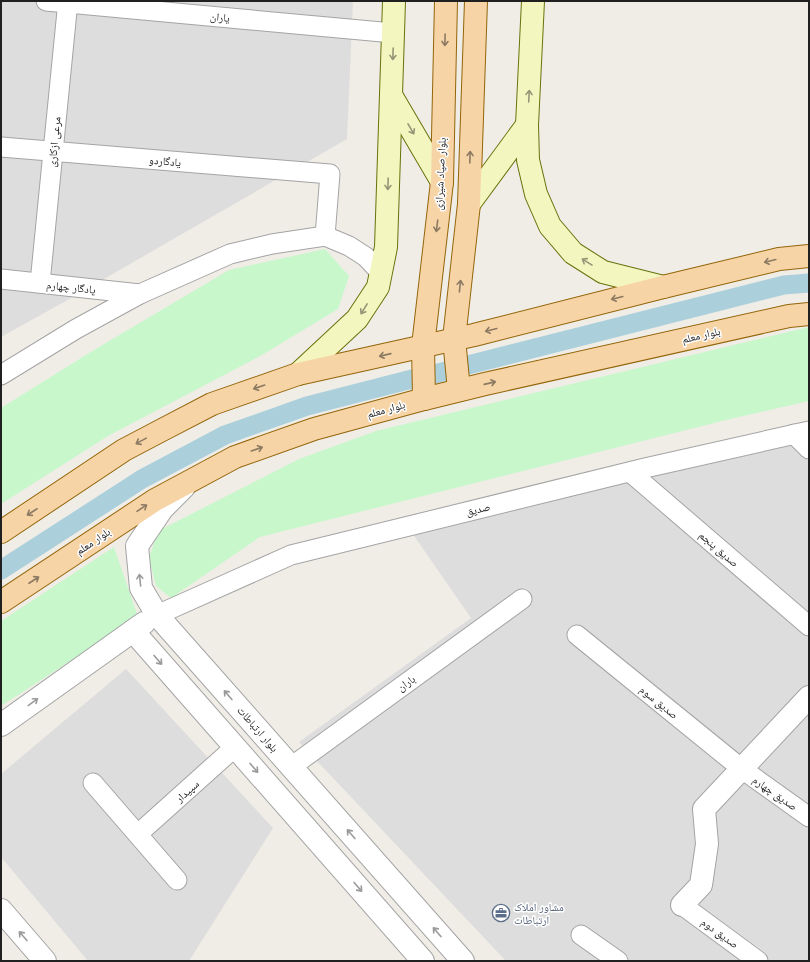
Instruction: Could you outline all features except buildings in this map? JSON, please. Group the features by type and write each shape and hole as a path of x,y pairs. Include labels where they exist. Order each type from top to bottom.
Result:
{"main road":[{"path":"298,374 357,319 378,287 386,247 394,1"},
{"name":"بلوار صیاد شیرازی","path":"424,399 423,346 442,182 446,1"},
{"path":"459,390 454,339 469,204 476,1"},
{"path":"533,1 527,125 528,160 536,194 550,226 573,253 603,272 663,287"},
{"path":"391,95 442,182"},
{"path":"469,204 527,125"},
{"path":"1,532 124,450 212,404 298,374 454,339 779,259 809,256"},
{"name":"بلوار معلم","path":"1,602 155,500 235,457 314,429 459,390 789,316 809,314"}],"street":[{"name":"یاران","path":"46,1 393,33"},
{"name":"مرعی ازکاری","path":"40,283 68,2"},
{"name":"یادگار‌دو","path":"1,147 330,174 325,236"},
{"path":"1,375 140,294 230,254 272,244 325,236 349,246 366,258 381,273"},
{"name":"یادگار چهارم","path":"1,279 140,294"},
{"path":"801,433 809,449"},
{"name":"صدیق","path":"157,615 291,555 630,472 801,433"},
{"name":"صدیق پنجم","path":"630,472 809,626"},
{"name":"بلوار ارتباطات","path":"190,481 162,509 137,546 141,588 157,615 462,961"},
{"name":"باران","path":"291,767 522,599"},
{"path":"1,725 133,630 157,615"},
{"path":"133,630 423,961"},
{"name":"صدیق سوم","path":"577,635 742,769"},
{"path":"682,905 701,886 707,844 704,809 809,697"},
{"name":"سپیدار","path":"138,834 236,747"},
{"name":"صدیق چهارم","path":"742,769 809,817"},
{"path":"93,783 177,880"},
{"name":"صدیق دوم","path":"682,905 758,961"},
{"path":"1,910 45,961"},
{"path":"581,935 618,961"}],"shaded area":[{"path":"1,1 353,1 347,139 1,337"},
{"path":"809,434 809,961 506,961 299,742 471,618 401,517"},
{"path":"126,669 273,828 189,961 88,961 1,857 1,774"}],"green space":[{"path":"325,249 349,276 338,309 262,355 108,436 1,504 1,408 94,350 229,270"},
{"path":"809,327 809,401 726,420 260,537 171,598 156,586 149,558 158,531 299,459 376,431"},
{"path":"114,547 138,617 1,706 1,621"}],"waterway":[{"path":"468,365 784,285 809,283"},
{"path":"435,374 446,371"},
{"path":"1,570 142,479 225,435 307,406 412,379"}],"place":[{"name":"مشاور املاک ارتباطات","path":"501,913"}]}
